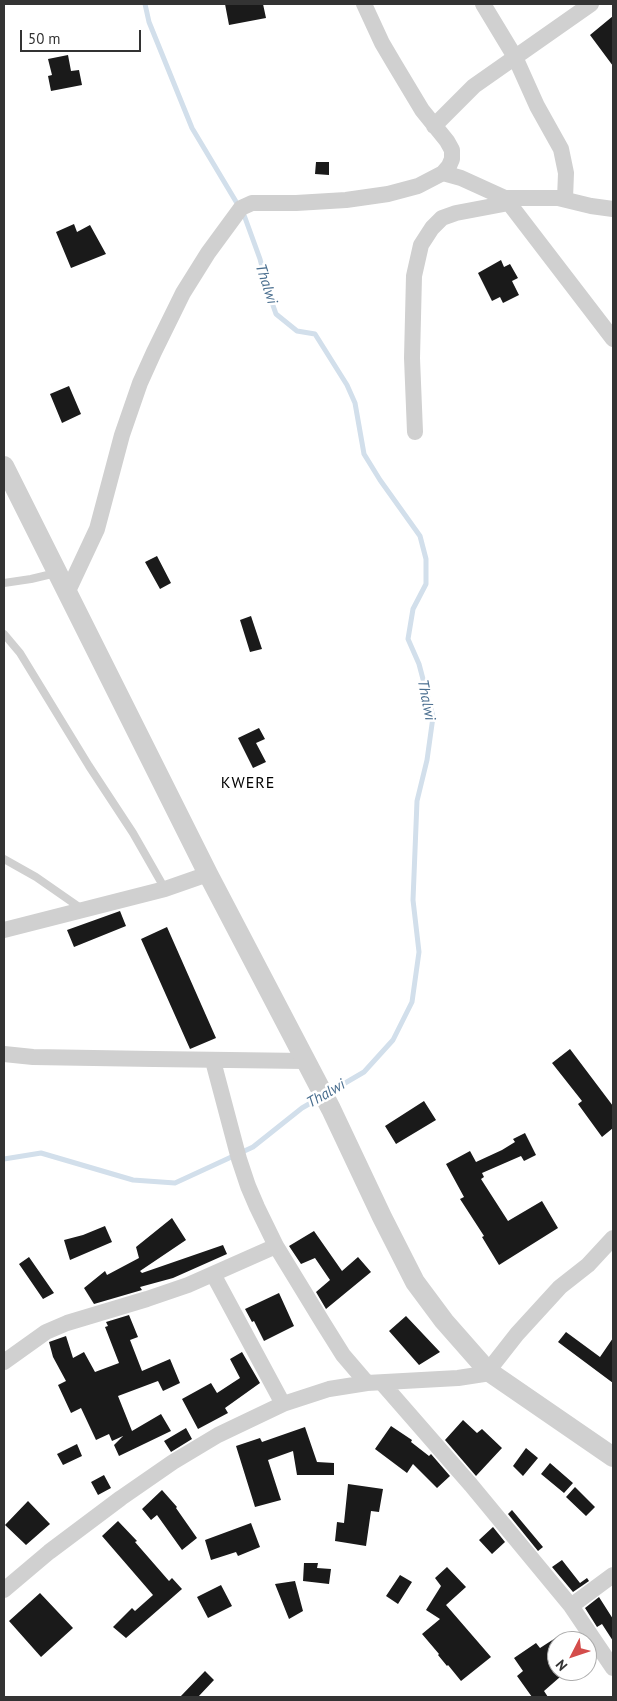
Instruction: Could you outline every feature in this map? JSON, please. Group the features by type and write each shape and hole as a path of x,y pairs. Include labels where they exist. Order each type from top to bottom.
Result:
{"street":[{"path":"67,593 97,529 122,436 140,383 154,352 183,292 241,208 252,203 346,200 388,194 418,186 443,173 452,159 452,150 447,141 422,110 382,42 364,4"},
{"path":"483,4 515,57 537,106 561,149 566,173 565,199"},
{"path":"434,126 474,86 592,4"},
{"path":"443,173 461,178 507,201 613,339"},
{"path":"415,432 412,358 414,276 421,245 432,228 442,218 507,201 558,198 613,209"},
{"path":"4,466 208,874 331,1109 415,1282 444,1321 488,1371 613,1457"},
{"path":"4,930 165,889 208,874"},
{"path":"4,1054 33,1057 213,1061 305,1060"},
{"path":"213,1061 248,1186 276,1246 338,1347 471,1485 571,1606 613,1668"},
{"path":"4,1590 105,1510 173,1462 218,1435 283,1404 329,1389 374,1383 458,1378 480,1375 488,1371 516,1334 560,1287 593,1260 613,1238"},
{"path":"4,1362 53,1328 147,1299 213,1274 276,1246"},
{"path":"213,1274 283,1404"},
{"path":"571,1606 613,1575"}],"lane":[{"path":"4,583 57,573"},
{"path":"4,634 20,653 89,766 133,833 165,889"},
{"path":"4,859 36,877 84,910"}],"building":[{"path":"225,4 263,4 266,18 229,25"},
{"path":"613,16 613,66 590,35"},
{"path":"68,55 71,71 79,70 82,85 51,91 48,76 52,75 48,59"},
{"path":"316,162 329,162 329,175 315,174"},
{"path":"74,224 77,232 90,225 106,254 71,268 56,232"},
{"path":"501,260 504,267 510,264 518,278 512,281 519,295 503,303 500,297 492,301 478,273"},
{"path":"69,386 81,414 62,423 50,394"},
{"path":"157,556 171,583 160,589 145,562"},
{"path":"251,616 262,649 250,652 240,620"},
{"path":"259,728 265,739 256,743 266,762 253,768 238,738"},
{"path":"120,911 126,926 74,947 67,930"},
{"path":"167,927 216,1038 190,1049 141,939"},
{"path":"570,1049 613,1106 613,1128 602,1137 578,1104 582,1101 552,1063"},
{"path":"424,1101 436,1120 396,1144 385,1126"},
{"path":"525,1133 536,1155 524,1161 521,1156 482,1173 484,1177 481,1179 508,1221 542,1201 558,1228 499,1265 482,1237 484,1236 460,1199 464,1197 446,1164 470,1151 476,1162 502,1150 515,1142 513,1139"},
{"path":"172,1218 186,1240 140,1271 142,1273 223,1245 227,1254 173,1278 140,1287 142,1290 94,1304 84,1288 105,1271 107,1275 139,1258 136,1247"},
{"path":"105,1226 112,1242 70,1260 64,1240"},
{"path":"314,1231 342,1271 358,1257 371,1272 326,1309 316,1292 330,1280 315,1258 301,1264 289,1246"},
{"path":"29,1257 54,1293 43,1299 19,1264"},
{"path":"279,1293 294,1326 264,1341 254,1321 252,1322 245,1309"},
{"path":"129,1315 138,1337 130,1340 142,1371 170,1359 180,1383 163,1391 158,1381 118,1396 132,1431 161,1414 171,1431 119,1456 114,1445 123,1436 112,1441 109,1434 96,1440 81,1408 71,1413 58,1385 66,1381 53,1357 49,1342 66,1336 73,1358 84,1352 95,1372 119,1363 105,1327 108,1326 106,1322"},
{"path":"406,1316 440,1352 419,1365 389,1331"},
{"path":"566,1332 600,1357 613,1338 613,1383 558,1342"},
{"path":"242,1352 260,1383 225,1408 228,1413 198,1429 182,1399 211,1383 217,1393 240,1378 230,1359"},
{"path":"463,1420 477,1433 482,1429 502,1448 476,1476 445,1440"},
{"path":"391,1426 412,1440 411,1442 429,1456 431,1454 450,1476 437,1488 413,1464 407,1473 375,1449"},
{"path":"305,1427 317,1462 334,1463 334,1475 297,1475 293,1451 268,1460 281,1500 255,1507 236,1446 260,1438 262,1442"},
{"path":"186,1428 192,1439 171,1452 164,1441"},
{"path":"77,1444 82,1456 63,1465 57,1454"},
{"path":"526,1448 538,1458 523,1476 513,1466"},
{"path":"550,1463 573,1483 564,1493 541,1474"},
{"path":"104,1475 111,1488 98,1495 91,1482"},
{"path":"348,1484 383,1489 379,1512 371,1511 366,1546 335,1541 337,1522 344,1523"},
{"path":"575,1487 595,1507 586,1516 566,1497"},
{"path":"162,1490 177,1507 197,1538 182,1550 157,1515 151,1520 142,1509"},
{"path":"28,1501 50,1524 26,1545 5,1525"},
{"path":"512,1510 543,1547 538,1551 508,1514"},
{"path":"118,1521 137,1541 135,1542 169,1581 172,1578 182,1589 126,1638 113,1627 132,1608 135,1611 153,1595 102,1536"},
{"path":"251,1523 260,1547 238,1556 236,1552 211,1560 205,1540"},
{"path":"493,1527 505,1542 492,1554 479,1540"},
{"path":"562,1560 580,1583 587,1578 589,1581 573,1592 552,1567"},
{"path":"304,1563 318,1563 317,1568 331,1569 329,1584 303,1581"},
{"path":"447,1567 466,1587 446,1605 491,1657 461,1681 422,1634 440,1619 426,1610 441,1586 435,1578"},
{"path":"400,1575 412,1582 398,1604 386,1596"},
{"path":"295,1581 303,1611 289,1619 275,1584"},
{"path":"221,1585 232,1606 208,1618 197,1597"},
{"path":"40,1593 73,1628 41,1657 9,1621"},
{"path":"599,1597 613,1619 613,1641 602,1624 597,1627 585,1608"},
{"path":"536,1643 540,1648 547,1643 547,1681 555,1681 544,1691 548,1697 532,1697 517,1676 523,1671 514,1658"},
{"path":"205,1671 214,1680 198,1697 180,1697"}],"waterway":[{"name":"Thalwi","path":"145,4 149,22 192,128 244,215 260,259 276,314 297,331 315,334 347,385 355,403 364,454 420,536 426,559 426,584 413,609 408,639 419,664 433,717 427,760 417,801 413,900 419,952 412,1002 393,1040 364,1072 328,1093"},
{"name":"Thalwi","path":"4,1159 41,1153 133,1180 175,1183 253,1147 302,1108 321,1097"}],"district":[{"name":"KWERE","path":"248,783"}]}
